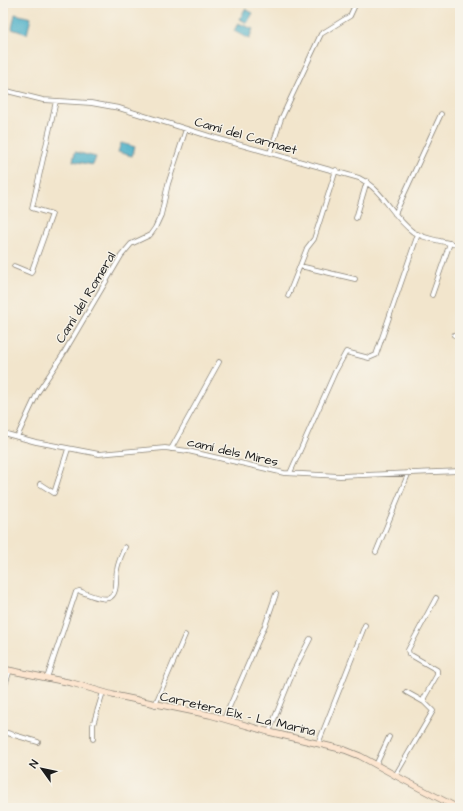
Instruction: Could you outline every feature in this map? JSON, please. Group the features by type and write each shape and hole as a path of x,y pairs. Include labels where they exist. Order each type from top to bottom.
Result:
{"main road":[{"name":"Carretera Elx - La Marina","path":"3,669 224,719 269,732 345,750 360,756 395,776 458,808"}],"street":[{"path":"270,153 281,119 320,34 350,16 356,3"},
{"name":"Camí del Carmaet","path":"3,90 56,101 90,103 119,108 186,129 336,170 367,182 381,194 403,223 418,234 460,246"},
{"path":"14,266 31,273 52,214 32,208 56,101"},
{"path":"395,214 441,114"},
{"name":"Camí del Romeral","path":"17,437 38,392 62,356 120,256 131,244 150,235 155,228 161,215 168,184 186,129"},
{"path":"288,296 308,248 314,239 336,170"},
{"path":"356,218 367,182"},
{"path":"290,473 334,372 346,352 369,358 376,355 418,234"},
{"path":"432,296 450,243"},
{"path":"300,266 355,280"},
{"path":"454,335 460,337"},
{"path":"171,449 218,362"},
{"name":"camí dels Mires","path":"3,433 68,449 99,454 171,449 188,450 290,473 340,476 460,470"},
{"path":"40,484 54,494 68,449"},
{"path":"376,552 409,472"},
{"path":"47,678 76,592 79,591 109,598 113,594 118,578 116,571 125,546"},
{"path":"224,719 266,622 276,594"},
{"path":"424,702 437,675 437,670 409,654 408,650 436,598"},
{"path":"318,744 365,625"},
{"path":"155,704 185,635"},
{"path":"269,732 294,670 310,639"},
{"path":"3,691 10,670"},
{"path":"93,739 93,725 103,692"},
{"path":"395,776 433,711 424,702 406,692"},
{"path":"3,737 4,732 38,742"},
{"path":"376,765 389,737"}],"water":[{"path":"245,9 253,13 247,23 240,19"},
{"path":"15,14 31,18 27,34 12,29"},
{"path":"238,23 253,29 249,39 234,31"},
{"path":"121,143 135,147 132,156 118,152"},
{"path":"75,152 96,157 93,165 73,161"}]}
